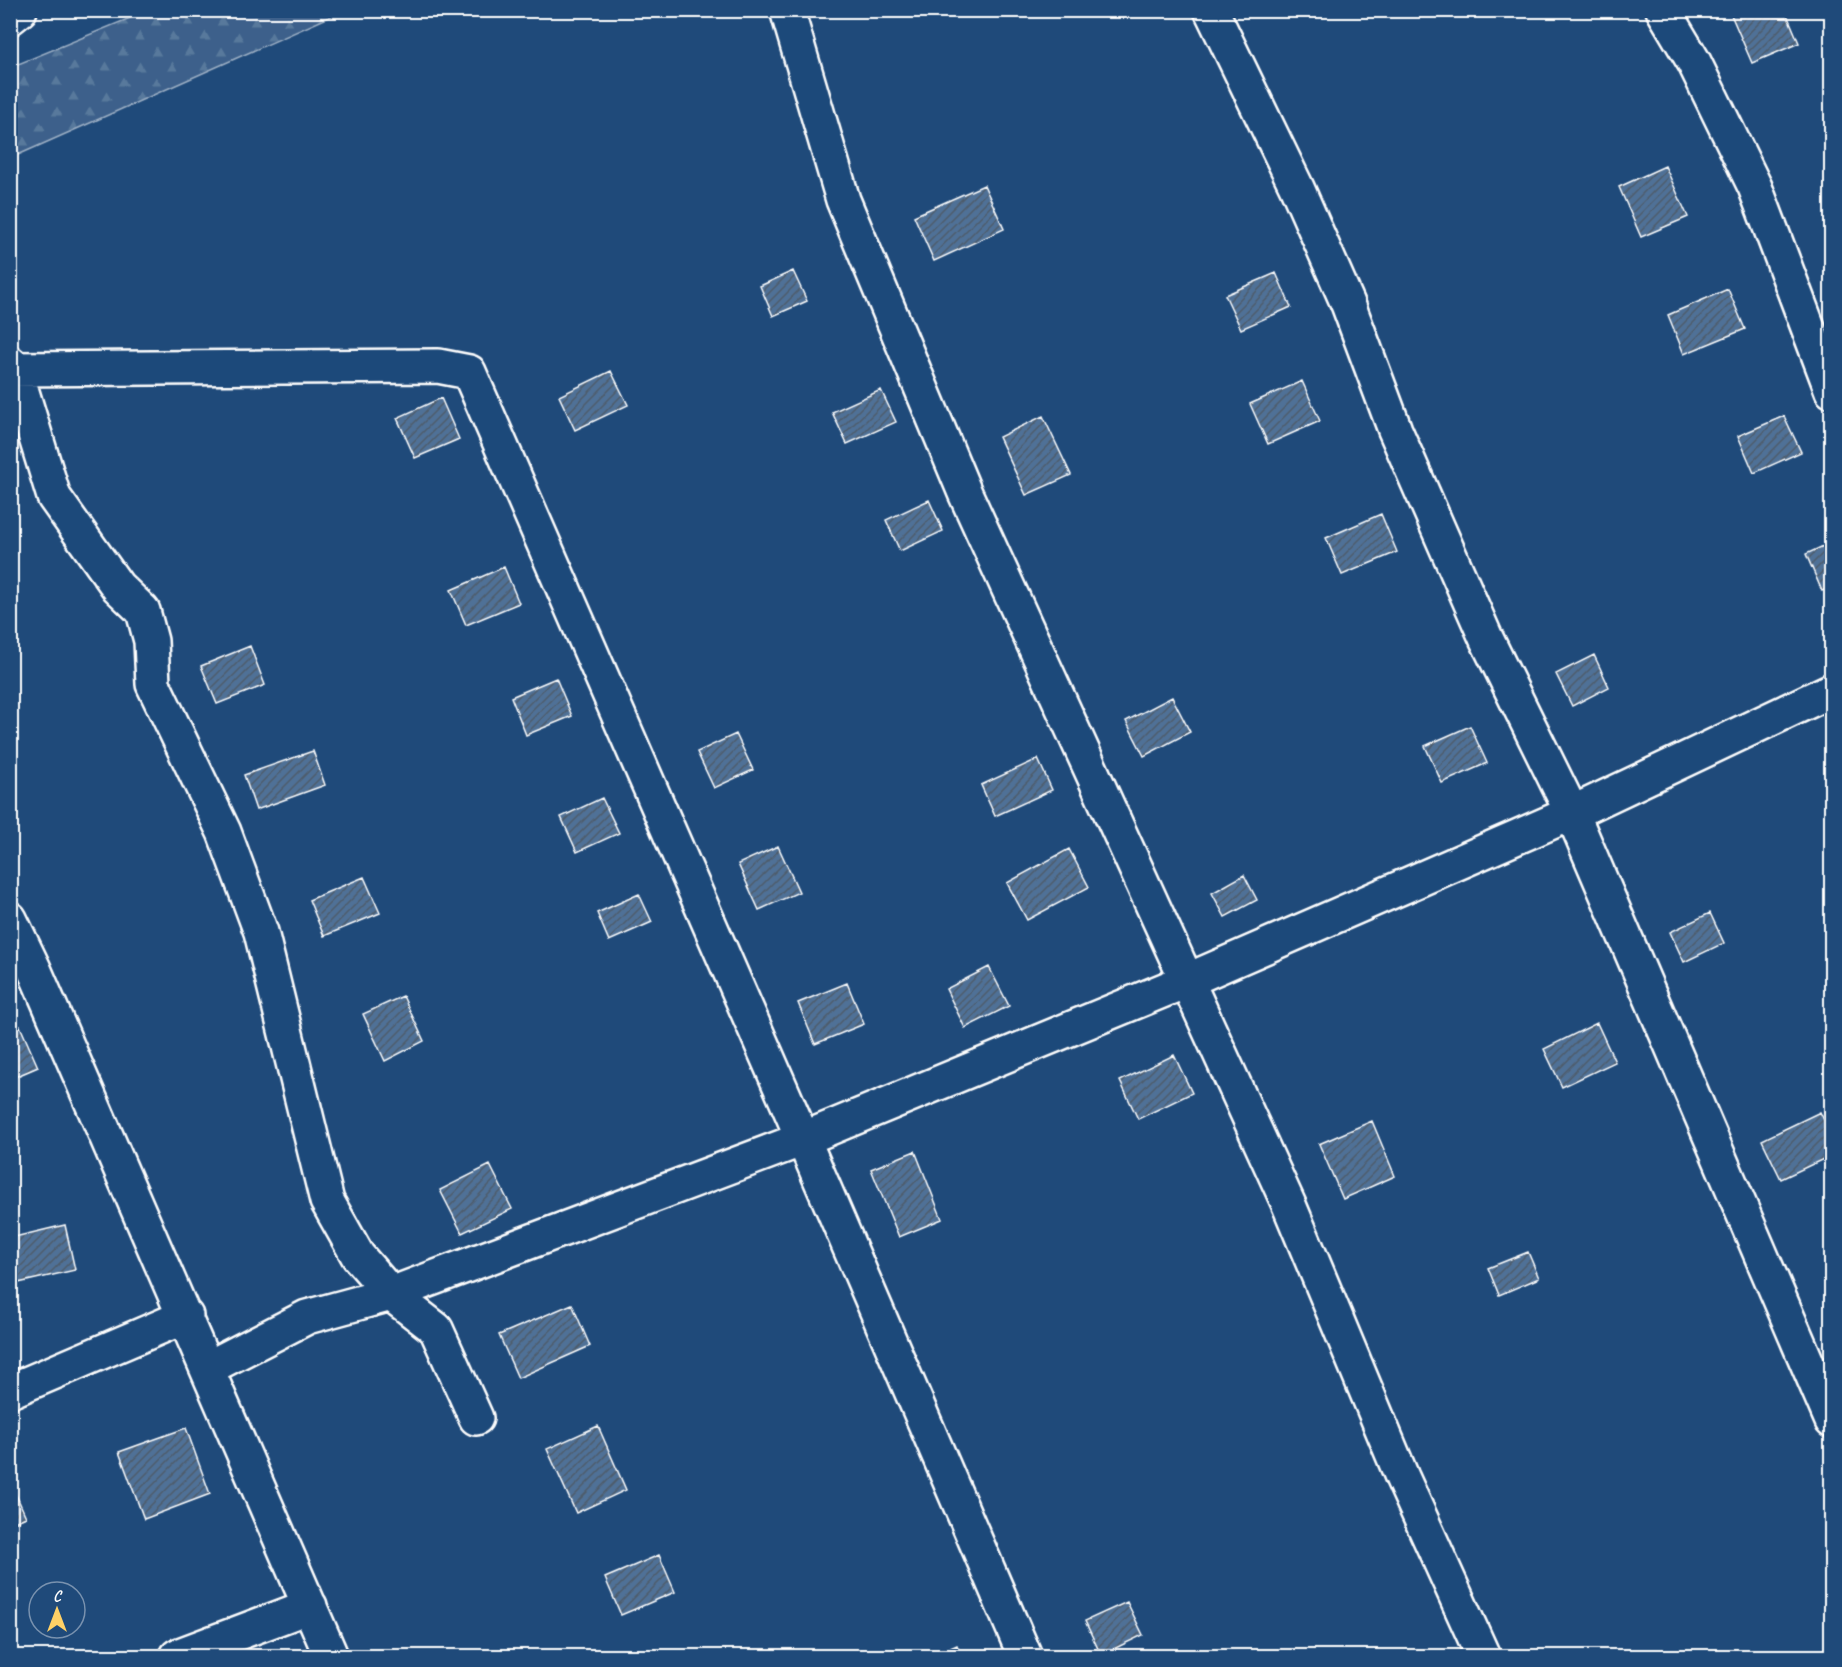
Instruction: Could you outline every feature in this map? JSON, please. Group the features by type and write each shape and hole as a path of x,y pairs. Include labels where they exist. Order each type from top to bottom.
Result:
{"street":[{"path":"10,18 20,10"},
{"path":"787,10 843,200 966,493 1289,1205 1397,1466 1483,1656"},
{"path":"1211,10 1302,198 1348,304 1395,430 1481,627 1572,813 1832,1421"},
{"path":"1663,10 1694,62 1755,187 1832,391"},
{"path":"476,1418 436,1329 391,1294 358,1256 327,1202 261,932 224,832 153,684 151,641 143,611 118,587 54,497 12,367 438,366 470,372 1025,1656"},
{"path":"208,1368 307,1317 391,1294 803,1139 1186,981 1572,813 1832,690"},
{"path":"10,919 22,974 186,1316 331,1656"},
{"path":"10,1391 186,1316"},
{"path":"177,1656 310,1606"}],"green space":[{"path":"147,11 343,11 11,158 11,67"}],"building":[{"path":"1729,10 1785,10 1799,43 1752,63"},
{"path":"1665,166 1688,217 1641,237 1619,187"},
{"path":"984,185 1004,229 934,261 914,216"},
{"path":"793,271 807,301 773,316 760,286"},
{"path":"1276,273 1291,307 1241,329 1225,295"},
{"path":"1728,289 1745,329 1684,354 1668,315"},
{"path":"611,371 628,405 575,430 559,396"},
{"path":"1302,381 1320,421 1268,444 1250,404"},
{"path":"881,390 896,422 847,444 832,412"},
{"path":"441,398 459,439 415,458 397,418"},
{"path":"1043,416 1071,475 1026,495 999,437"},
{"path":"1784,416 1801,452 1754,473 1738,436"},
{"path":"929,500 943,531 900,551 886,520"},
{"path":"1381,514 1397,552 1342,575 1326,538"},
{"path":"1832,542 1832,587 1822,591 1806,554"},
{"path":"504,567 519,603 466,625 451,590"},
{"path":"250,646 265,685 217,704 201,666"},
{"path":"1594,655 1609,687 1572,706 1556,674"},
{"path":"556,678 572,716 526,735 511,697"},
{"path":"1172,697 1190,732 1144,756 1126,721"},
{"path":"1470,726 1487,763 1442,783 1425,746"},
{"path":"736,734 753,770 714,788 697,752"},
{"path":"313,751 325,785 256,810 244,775"},
{"path":"1038,759 1052,790 995,816 981,785"},
{"path":"602,798 619,833 577,852 561,817"},
{"path":"778,846 799,892 759,910 738,864"},
{"path":"1069,849 1089,887 1027,920 1007,883"},
{"path":"1244,875 1257,900 1225,917 1212,893"},
{"path":"364,877 380,913 324,936 309,900"},
{"path":"639,894 652,922 609,941 597,913"},
{"path":"1710,913 1724,943 1684,962 1670,932"},
{"path":"989,967 1009,1006 965,1028 946,989"},
{"path":"847,983 864,1024 815,1044 798,1003"},
{"path":"403,996 424,1041 385,1061 363,1014"},
{"path":"1597,1023 1615,1062 1562,1087 1544,1049"},
{"path":"20,1026 38,1067 10,1079 10,1031"},
{"path":"1174,1055 1192,1093 1138,1119 1120,1081"},
{"path":"1820,1112 1832,1136 1832,1155 1781,1179 1762,1140"},
{"path":"1372,1121 1395,1176 1343,1199 1319,1144"},
{"path":"915,1151 942,1219 899,1237 871,1169"},
{"path":"490,1165 512,1209 462,1233 440,1190"},
{"path":"65,1225 75,1270 18,1283 10,1251 10,1238"},
{"path":"1528,1252 1539,1278 1499,1295 1488,1268"},
{"path":"572,1304 590,1346 518,1378 499,1335"},
{"path":"598,1426 626,1490 576,1513 547,1449"},
{"path":"186,1428 210,1494 144,1519 119,1452"},
{"path":"10,1481 26,1517 10,1524"},
{"path":"659,1555 675,1592 621,1615 605,1578"},
{"path":"1127,1602 1143,1635 1101,1655 1085,1621"},
{"path":"957,1645 962,1656 933,1656"}]}
